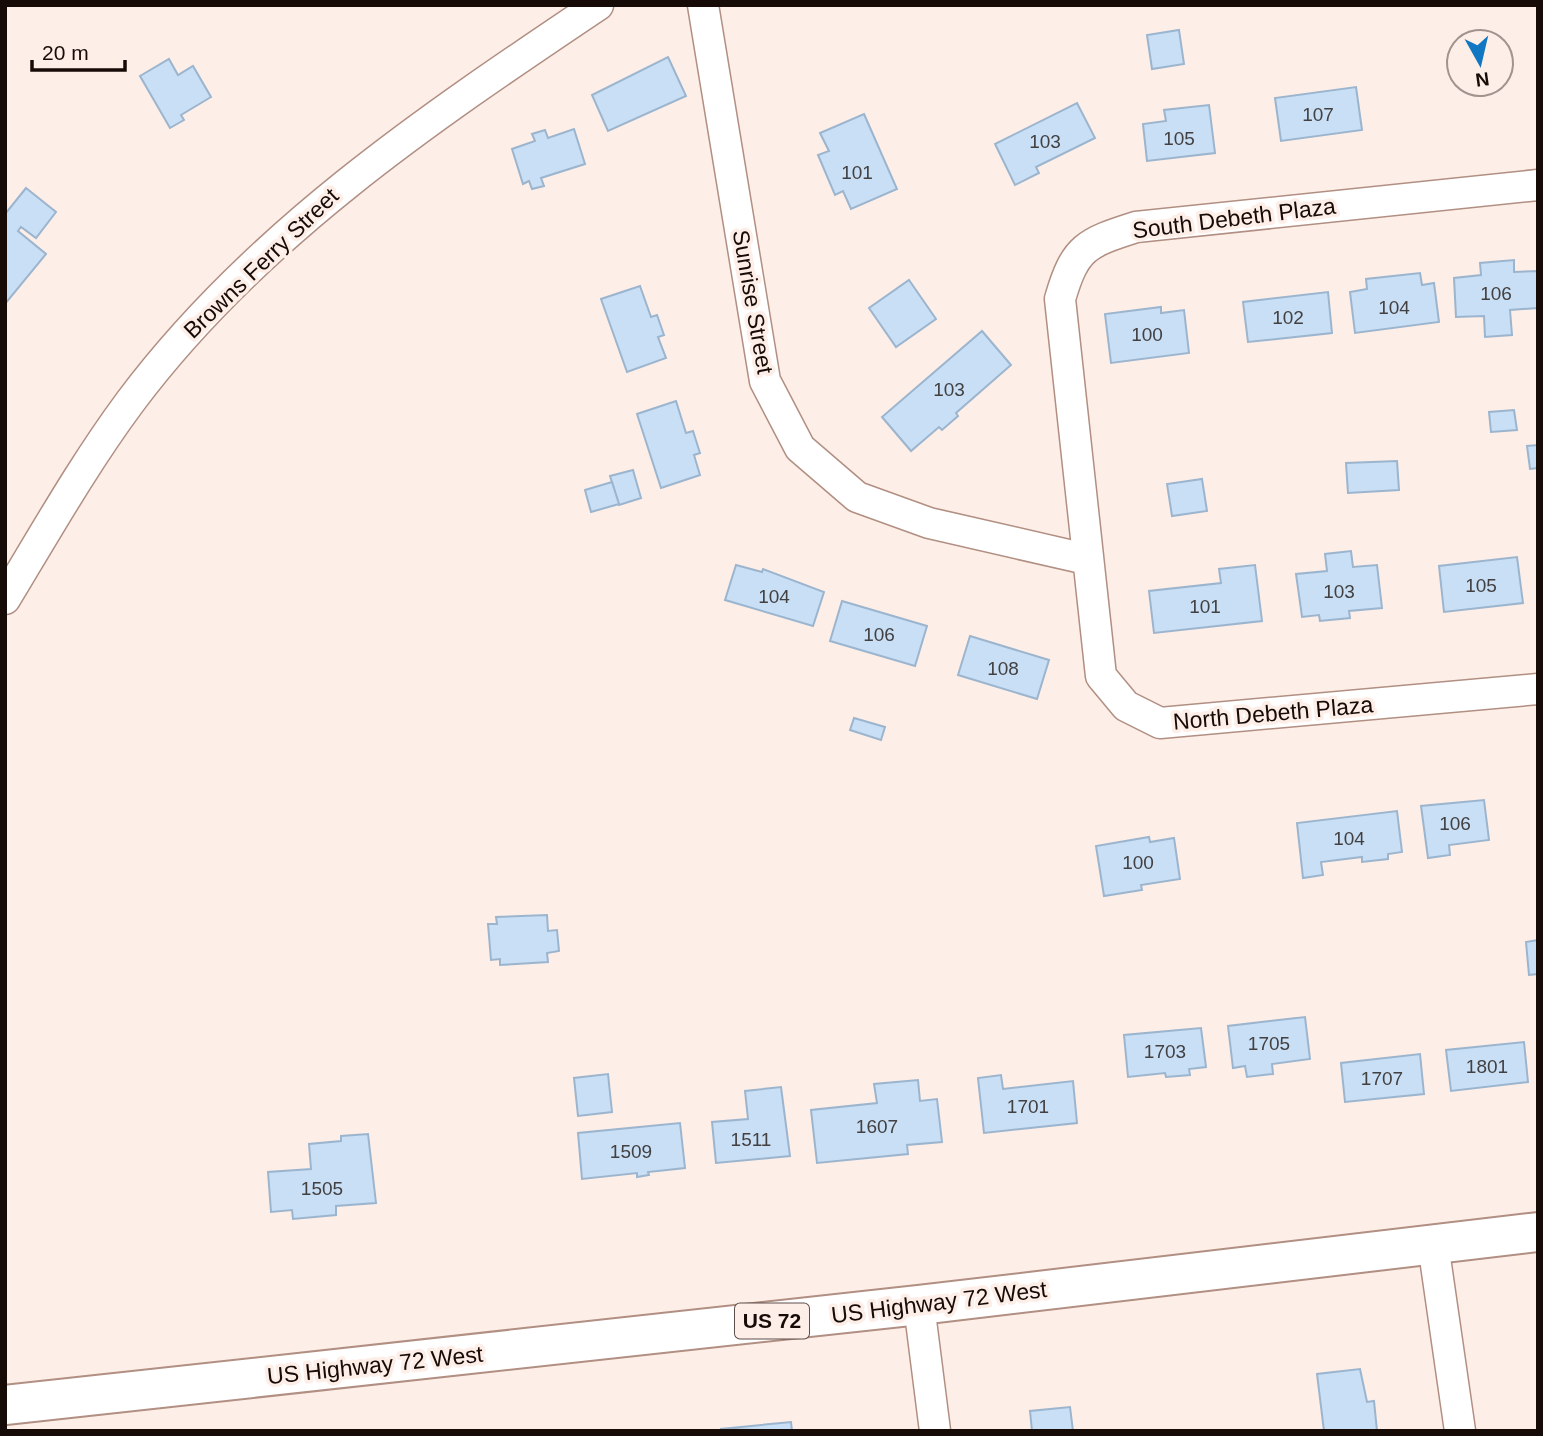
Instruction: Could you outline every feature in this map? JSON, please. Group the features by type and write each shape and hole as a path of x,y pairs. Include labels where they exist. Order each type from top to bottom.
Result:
{"highway":[{"name":"US Highway 72 West","path":"5,1405 919,1305 1538,1232"}],"street":[{"name":"Browns Ferry Street","path":"5,599 88,463 131,401 231,286 344,185 466,94 598,5"},
{"name":"Sunrise Street","path":"703,5 765,381 800,448 857,497 929,523 1086,559"},
{"name":"South Debeth Plaza","path":"1086,559 1060,299 1070,264 1099,239 1136,227 1538,185"},
{"name":"North Debeth Plaza","path":"1086,559 1101,676 1126,706 1160,723 1538,689"},
{"path":"1433,1244 1460,1431"},
{"path":"919,1305 934,1431"}],"building":[{"path":"1179,30 1184,64 1152,69 1147,35"},
{"path":"668,57 686,96 608,131 592,95"},
{"path":"169,59 178,75 193,66 211,97 181,115 184,120 170,128 140,76"},
{"path":"1356,87 1362,130 1281,141 1275,98"},
{"path":"1077,103 1095,138 1036,167 1039,173 1015,185 995,144"},
{"path":"1209,105 1215,153 1147,161 1143,124 1166,121 1164,110"},
{"path":"864,114 897,189 851,209 843,191 835,195 818,155 829,151 820,133"},
{"path":"574,129 585,164 541,178 544,186 532,189 529,181 523,184 512,149 535,141 532,134 545,130 548,138"},
{"path":"26,188 56,212 36,238 21,227 18,231 46,254 5,304 5,214"},
{"path":"1514,260 1514,272 1538,271 1538,308 1510,310 1512,335 1485,337 1484,316 1456,317 1454,278 1481,275 1480,263"},
{"path":"1420,273 1422,285 1434,283 1439,322 1355,333 1350,292 1367,289 1366,279"},
{"path":"909,280 936,319 896,347 869,308"},
{"path":"640,286 651,317 657,315 664,335 658,337 666,358 627,372 601,299"},
{"path":"1328,292 1332,333 1248,342 1243,302"},
{"path":"1161,307 1161,313 1184,310 1189,353 1111,363 1105,314"},
{"path":"982,331 1011,365 956,413 958,416 942,430 939,427 911,451 882,417"},
{"path":"676,401 686,433 693,431 700,453 694,455 700,475 661,488 637,414"},
{"path":"1514,410 1517,430 1491,432 1489,412"},
{"path":"1538,445 1538,468 1530,469 1527,446"},
{"path":"1397,461 1399,490 1348,493 1346,463"},
{"path":"633,470 641,498 619,505 610,476"},
{"path":"1202,479 1207,511 1172,516 1167,484"},
{"path":"612,482 619,504 591,512 585,490"},
{"path":"1351,551 1353,567 1377,565 1382,608 1349,611 1350,618 1320,621 1319,615 1302,617 1296,574 1327,571 1325,554"},
{"path":"1517,557 1523,603 1444,612 1439,566"},
{"path":"736,565 762,572 763,569 824,592 813,626 725,600"},
{"path":"1255,565 1262,621 1154,633 1149,591 1221,583 1219,569"},
{"path":"842,601 927,626 915,666 830,641"},
{"path":"970,636 1049,660 1037,699 958,675"},
{"path":"854,718 885,727 881,740 850,730"},
{"path":"1484,800 1489,840 1449,845 1450,855 1428,858 1421,806"},
{"path":"1397,811 1402,852 1388,854 1388,859 1362,862 1362,857 1321,862 1323,875 1303,878 1297,823"},
{"path":"1149,837 1150,842 1174,838 1180,879 1141,885 1142,890 1104,896 1096,846"},
{"path":"547,915 548,931 557,930 559,951 547,953 548,962 500,965 500,959 491,960 488,924 497,924 496,917"},
{"path":"1538,940 1538,974 1529,975 1526,942"},
{"path":"1305,1017 1310,1059 1272,1064 1273,1074 1247,1077 1245,1066 1233,1068 1228,1026"},
{"path":"1201,1028 1206,1067 1189,1069 1190,1075 1166,1077 1165,1073 1128,1077 1124,1035"},
{"path":"1524,1042 1528,1082 1451,1091 1446,1050"},
{"path":"1420,1054 1424,1094 1345,1102 1341,1063"},
{"path":"608,1074 612,1112 578,1116 574,1078"},
{"path":"1001,1075 1003,1089 1073,1081 1077,1123 984,1133 978,1078"},
{"path":"918,1080 920,1101 937,1099 942,1142 907,1145 908,1154 817,1163 811,1110 877,1103 874,1084"},
{"path":"781,1087 790,1156 716,1163 712,1122 748,1119 745,1091"},
{"path":"680,1123 685,1168 648,1172 649,1175 637,1177 637,1173 582,1179 578,1133"},
{"path":"368,1134 376,1203 336,1206 336,1215 293,1219 292,1210 271,1212 268,1172 311,1169 309,1144 341,1141 341,1136"},
{"path":"1360,1369 1367,1402 1374,1401 1377,1431 1324,1431 1317,1374"},
{"path":"1070,1407 1073,1431 1032,1431 1030,1411"},
{"path":"791,1422 792,1431 720,1429"}]}
